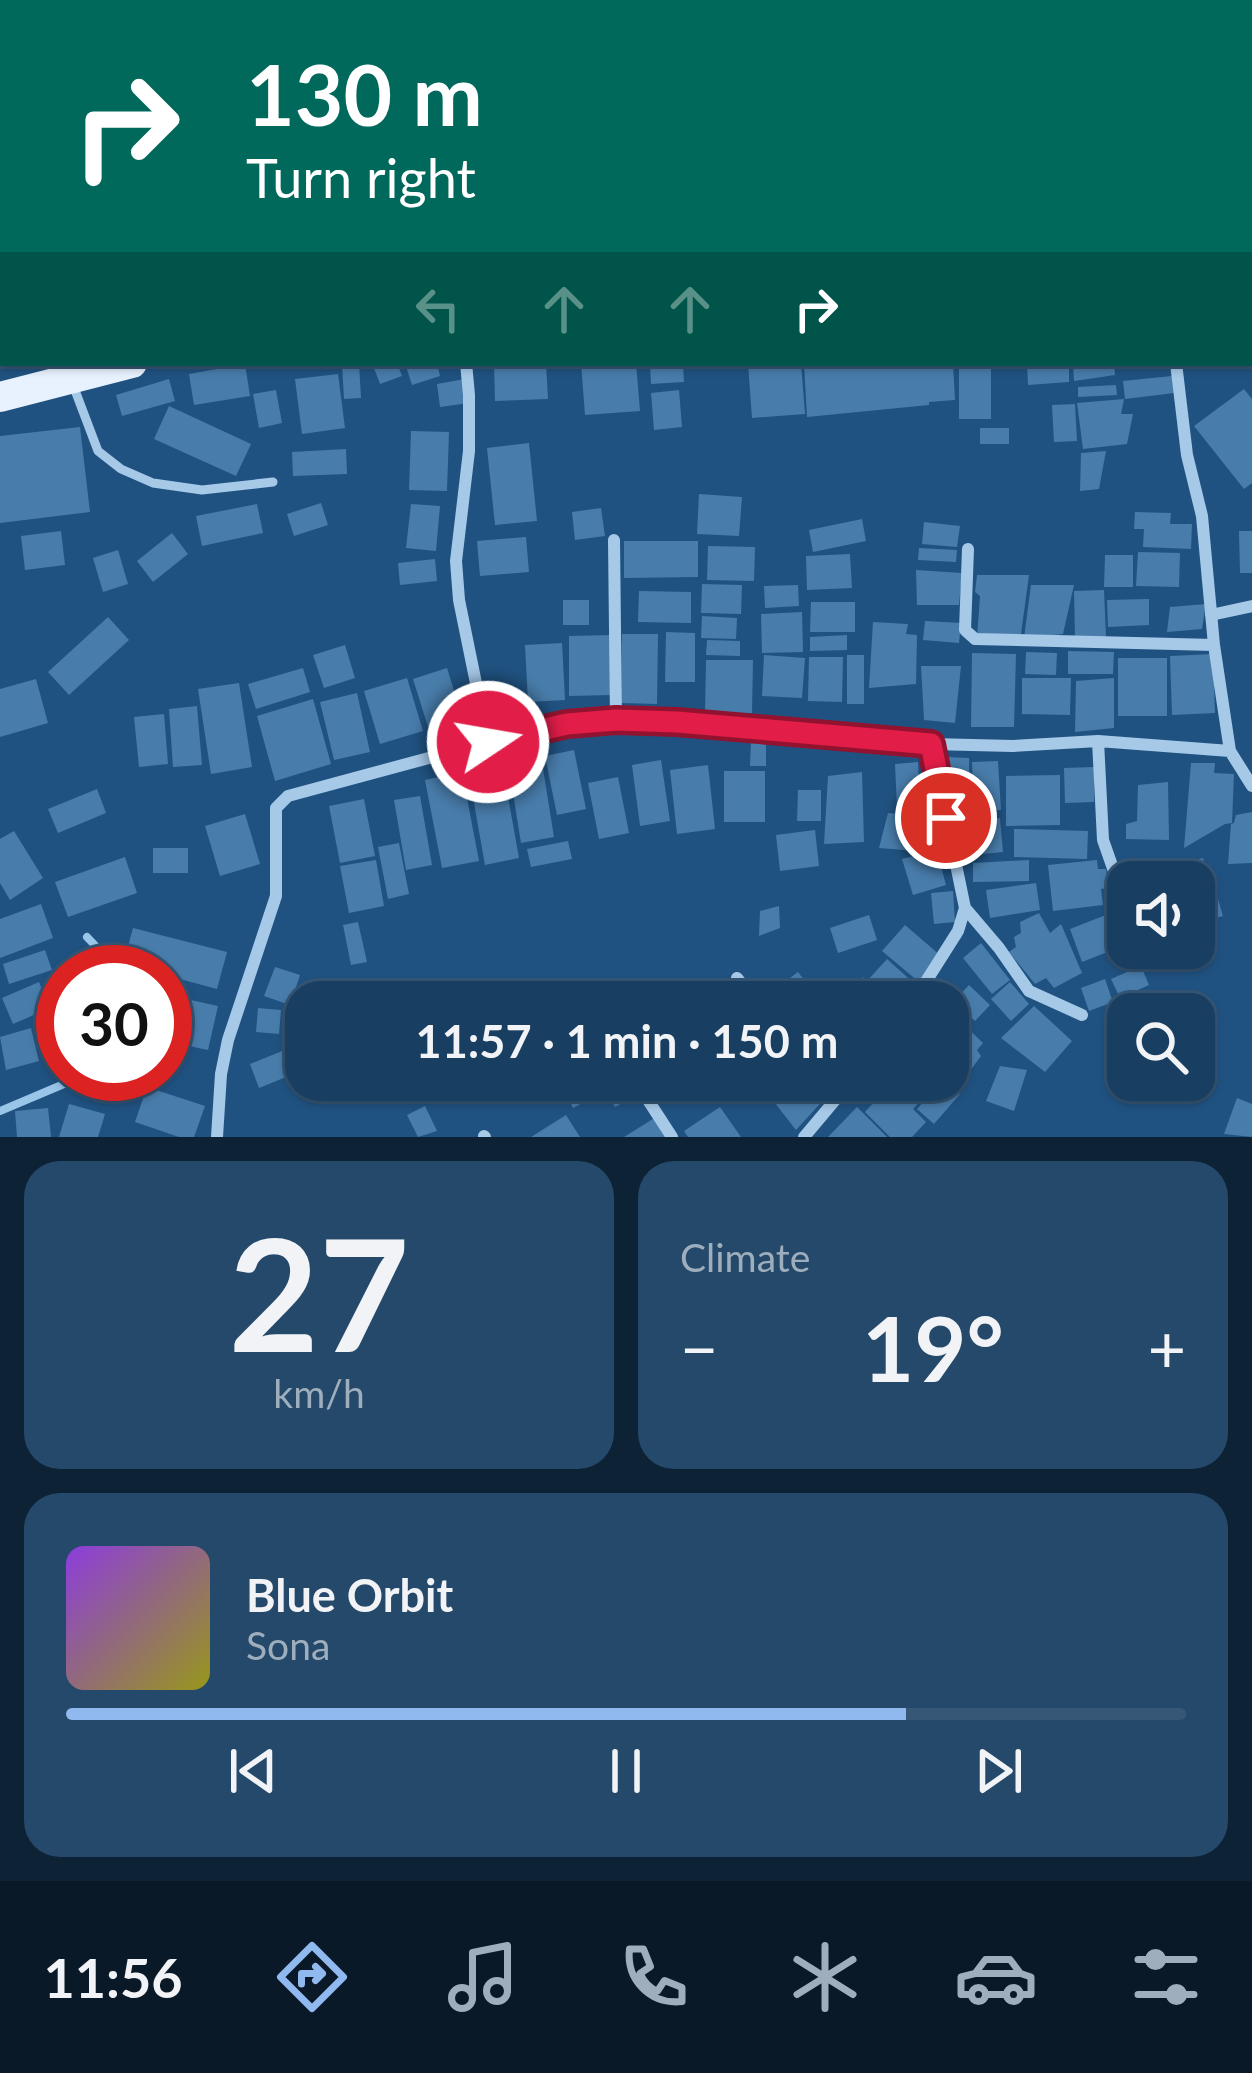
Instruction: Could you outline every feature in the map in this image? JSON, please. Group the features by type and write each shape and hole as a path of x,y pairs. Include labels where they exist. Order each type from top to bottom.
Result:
{"main road":[{"path":"0,397 121,366"}],"street":[{"path":"466,366 469,451 456,561 459,600 488,742"},
{"path":"1176,366 1187,455 1202,516 1210,615 1230,751 1252,785"},
{"path":"614,540 616,720"},
{"path":"968,549 965,630 975,639 1214,645"},
{"path":"1210,615 1252,606"},
{"path":"217,1137 228,1040 276,896 275,818 282,800 488,742 567,724 616,720 931,744 1098,741 1230,751"},
{"path":"1098,741 1103,840 1110,861"},
{"path":"926,981 958,931 965,908 931,744"},
{"path":"965,908 1029,991 1082,1015"},
{"path":"649,1101 672,1137"},
{"path":"804,1137 834,1101"}],"lane":[{"path":"71,380 98,451 122,469 153,483 202,490 273,482"}],"building":[{"path":"245,366 250,396 194,405 189,374"},
{"path":"342,366 359,366 361,398 344,399"},
{"path":"373,366 398,366 402,376 380,384"},
{"path":"406,366 438,366 440,376 412,385"},
{"path":"494,366 546,366 548,399 495,401"},
{"path":"581,366 636,366 640,411 585,415"},
{"path":"650,366 683,366 684,382 651,384"},
{"path":"748,366 801,366 805,414 752,418"},
{"path":"804,366 953,366 955,400 807,417"},
{"path":"959,366 991,366 991,419 959,419"},
{"path":"1027,366 1069,366 1069,382 1028,385"},
{"path":"1073,366 1114,366 1115,375 1074,381"},
{"path":"338,374 345,428 302,434 295,379"},
{"path":"1172,376 1174,393 1125,399 1123,381"},
{"path":"169,379 175,401 122,416 116,395"},
{"path":"465,379 469,403 440,407 437,384"},
{"path":"1116,385 1117,395 1078,397 1078,387"},
{"path":"1244,389 1252,399 1252,483 1244,489 1194,426"},
{"path":"276,390 282,423 259,428 253,394"},
{"path":"679,390 682,427 654,430 651,393"},
{"path":"1124,399 1121,414 1133,414 1127,444 1083,449 1077,403"},
{"path":"1075,404 1077,441 1054,442 1052,405"},
{"path":"169,406 251,444 236,476 154,439"},
{"path":"80,427 90,512 0,523 0,436"},
{"path":"980,428 1009,428 1009,444 980,444"},
{"path":"411,431 449,432 447,491 409,490"},
{"path":"529,443 537,521 495,525 487,448"},
{"path":"346,449 347,474 293,476 292,452"},
{"path":"1106,451 1099,489 1080,491 1081,453"},
{"path":"699,494 742,497 739,536 697,534"},
{"path":"321,503 328,525 294,536 287,514"},
{"path":"257,504 263,533 202,546 196,516"},
{"path":"411,504 440,506 436,551 406,548"},
{"path":"601,508 605,536 575,540 572,512"},
{"path":"1135,512 1171,513 1170,524 1192,524 1191,549 1143,547 1144,529 1134,529"},
{"path":"862,519 866,541 813,552 809,530"},
{"path":"924,522 960,526 957,547 922,544"},
{"path":"61,531 65,565 25,570 21,536"},
{"path":"1239,531 1252,531 1252,573 1240,573"},
{"path":"172,533 188,554 153,582 137,561"},
{"path":"526,537 529,572 480,576 477,541"},
{"path":"624,541 698,541 698,577 624,578"},
{"path":"708,546 755,547 754,581 707,580"},
{"path":"919,548 957,550 956,562 918,560"},
{"path":"118,550 128,584 103,592 93,558"},
{"path":"1138,552 1180,553 1179,587 1136,586"},
{"path":"850,554 852,588 807,590 806,556"},
{"path":"1105,555 1133,555 1133,587 1104,587"},
{"path":"435,559 437,581 400,585 398,563"},
{"path":"916,570 962,573 959,605 917,605"},
{"path":"977,575 1029,575 1021,634 977,638"},
{"path":"702,584 742,585 741,614 701,613"},
{"path":"798,585 799,606 765,608 764,586"},
{"path":"1031,585 1074,585 1063,634 1024,638"},
{"path":"1104,590 1106,637 1075,638 1074,591"},
{"path":"639,591 691,592 691,623 638,622"},
{"path":"1149,599 1149,625 1108,627 1107,600"},
{"path":"563,600 589,600 589,625 563,625"},
{"path":"811,602 855,602 855,632 810,632"},
{"path":"1206,604 1202,629 1167,632 1170,607"},
{"path":"802,612 803,652 762,653 761,614"},
{"path":"702,616 737,618 736,639 701,638"},
{"path":"108,617 129,640 69,695 48,672"},
{"path":"925,621 961,623 959,643 923,640"},
{"path":"873,622 908,624 906,634 917,635 916,684 869,688"},
{"path":"666,632 695,633 695,682 665,682"},
{"path":"622,634 658,634 657,704 621,703"},
{"path":"611,635 612,695 569,696 569,636"},
{"path":"847,635 847,650 810,651 810,637"},
{"path":"707,640 740,641 740,656 706,655"},
{"path":"562,643 565,700 528,702 525,645"},
{"path":"345,645 355,678 324,688 313,655"},
{"path":"1068,651 1114,652 1113,674 1068,674"},
{"path":"1026,652 1057,653 1056,675 1025,674"},
{"path":"972,653 1016,654 1014,727 971,727"},
{"path":"1213,654 1215,713 1172,715 1170,656"},
{"path":"764,655 805,658 802,698 762,696"},
{"path":"847,655 864,655 864,704 847,704"},
{"path":"809,657 843,657 842,702 808,701"},
{"path":"1118,658 1167,658 1167,716 1118,716"},
{"path":"706,660 753,660 752,713 705,712"},
{"path":"921,666 961,666 955,723 924,720"},
{"path":"303,668 310,692 256,709 248,684"},
{"path":"447,668 462,716 428,727 413,679"},
{"path":"407,678 423,731 380,744 364,691"},
{"path":"1022,678 1071,678 1070,715 1022,714"},
{"path":"1114,678 1114,728 1075,732 1076,681"},
{"path":"36,679 48,723 0,737 0,689"},
{"path":"239,683 252,767 211,774 198,689"},
{"path":"357,693 370,752 334,760 320,702"},
{"path":"313,699 331,764 275,781 257,716"},
{"path":"197,706 202,765 173,767 169,709"},
{"path":"164,714 168,764 139,767 134,717"},
{"path":"751,741 766,741 766,766 750,766"},
{"path":"540,750 554,837 521,843 507,755"},
{"path":"574,750 586,809 557,815 545,756"},
{"path":"945,757 969,758 970,818 950,818"},
{"path":"661,760 670,821 640,826 632,765"},
{"path":"998,761 1001,810 974,811 972,762"},
{"path":"918,762 920,806 897,808 895,764"},
{"path":"1191,763 1215,763 1214,773 1234,774 1232,823 1184,848"},
{"path":"708,765 715,829 677,834 670,770"},
{"path":"1094,767 1094,802 1065,803 1064,768"},
{"path":"724,771 765,771 765,822 724,822"},
{"path":"462,772 479,861 442,868 425,780"},
{"path":"862,772 864,842 824,844 828,776"},
{"path":"1060,775 1060,825 1006,826 1006,776"},
{"path":"618,777 629,833 599,839 588,783"},
{"path":"505,780 519,858 485,865 471,786"},
{"path":"1168,782 1169,840 1126,839 1126,824 1137,821 1138,785"},
{"path":"97,789 106,813 58,833 48,809"},
{"path":"798,790 821,790 821,821 797,821"},
{"path":"420,796 432,865 406,870 394,800"},
{"path":"364,799 375,856 340,863 329,806"},
{"path":"1252,812 1252,863 1228,864 1231,824 1236,815"},
{"path":"888,813 933,817 928,852 879,848"},
{"path":"245,814 260,864 220,876 205,826"},
{"path":"1000,818 1003,852 962,856 958,822"},
{"path":"1014,829 1088,831 1087,859 1014,857"},
{"path":"815,830 819,866 780,871 776,835"},
{"path":"14,831 43,878 10,900 0,883 0,839"},
{"path":"568,841 572,859 531,867 527,849"},
{"path":"399,843 409,894 388,899 378,847"},
{"path":"153,848 188,848 188,873 153,873"},
{"path":"937,851 946,885 913,895 902,859"},
{"path":"125,857 137,893 68,917 55,882"},
{"path":"376,860 384,906 349,913 340,866"},
{"path":"1029,860 1029,881 973,882 973,863"},
{"path":"1097,860 1098,869 1106,869 1103,905 1053,911 1048,865"},
{"path":"1036,883 1040,910 990,918 986,890"},
{"path":"953,891 955,922 934,924 931,893"},
{"path":"1215,892 1223,916 1215,918"},
{"path":"41,904 53,938 0,958 0,919"},
{"path":"779,906 780,928 759,936 760,911"},
{"path":"1039,913 1050,933 1061,924 1082,973 1054,988 1046,978 1035,984 1009,952 1016,947 1020,922"},
{"path":"869,915 877,940 838,953 830,928"},
{"path":"1107,915 1107,952 1082,962 1070,929"},
{"path":"358,922 367,962 351,965 343,925"},
{"path":"905,925 941,956 918,981 882,951"},
{"path":"133,928 227,952 217,989 192,982 192,945 128,945"},
{"path":"981,943 1010,980 992,994 963,958"},
{"path":"36,953 36,975 9,984 3,964"},
{"path":"887,959 912,981 869,981"},
{"path":"275,967 300,975 298,981 285,981 285,1003 264,996"},
{"path":"1142,969 1149,985 1118,993 1111,979"},
{"path":"1105,979 1110,993 1107,1004 1089,1011 1081,988"},
{"path":"1010,982 1029,1004 1011,1021 991,999"},
{"path":"36,983 36,1014 13,1024 2,998"},
{"path":"969,985 990,1005 975,1021 969,1015"},
{"path":"192,1000 218,1006 208,1050 192,1047"},
{"path":"1034,1006 1072,1041 1045,1072 1001,1038"},
{"path":"258,1008 281,1010 279,1034 256,1032"},
{"path":"31,1028 36,1062 6,1070 0,1037"},
{"path":"969,1029 983,1043 977,1050 981,1056 969,1072"},
{"path":"285,1050 285,1077 259,1088 250,1064"},
{"path":"1000,1066 1027,1070 1014,1111 986,1101"},
{"path":"1237,1098 1252,1104 1252,1137 1224,1134"},
{"path":"142,1101 190,1101 205,1106 194,1137 179,1137 135,1122"},
{"path":"773,1101 823,1101 796,1130"},
{"path":"875,1101 920,1101 913,1109 926,1122 912,1137 890,1137 865,1112"},
{"path":"924,1101 954,1101 934,1124 917,1109"},
{"path":"69,1104 105,1114 98,1137 59,1137"},
{"path":"425,1106 437,1131 418,1137 407,1115"},
{"path":"720,1107 741,1137 688,1137 684,1131"},
{"path":"857,1107 887,1137 828,1137"},
{"path":"48,1108 51,1137 17,1137 15,1111"},
{"path":"566,1115 580,1137 531,1137"},
{"path":"656,1117 669,1137 624,1137"}],"waterway":[{"path":"87,937 95,945"},
{"path":"0,1111 36,1096"}],"route":[{"path":"488,742 567,724 616,720 931,744 946,818"}]}
